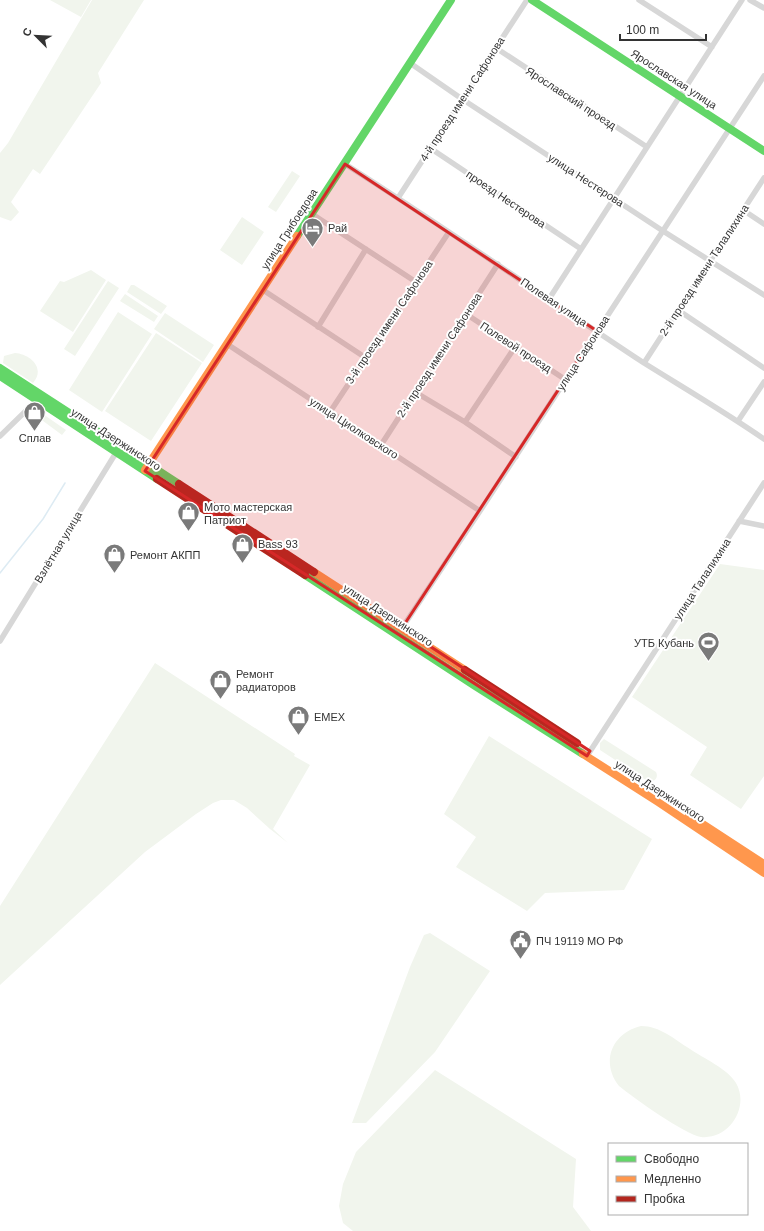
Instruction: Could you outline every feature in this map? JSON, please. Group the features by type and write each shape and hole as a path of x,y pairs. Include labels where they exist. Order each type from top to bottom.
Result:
{"main road":[{"name":"улица Грибоедова","path":"147,468 451,0"},
{"name":"Ярославская улица","path":"532,0 764,151"},
{"name":"улица Дзержинского","path":"0,368 147,468 475,686 588,753 764,864"},
{"name":"улица Дзержинского","path":"0,376 36,401 118,453 147,468 402,628 764,873"}],"street":[{"name":"4-й проезд имени Сафонова","path":"398,198 527,0"},
{"path":"639,0 712,47"},
{"path":"549,298 742,0"},
{"path":"750,0 764,8"},
{"name":"Ярославский проезд","path":"496,48 647,147"},
{"name":"улица Нестерова","path":"410,63 462,99 663,231 764,295"},
{"name":"улица Сафонова","path":"402,628 516,457 764,76"},
{"name":"проезд Нестерова","path":"430,148 581,249"},
{"name":"Полевая улица","path":"345,164 644,362 764,439"},
{"name":"2-й проезд имени Талалихина","path":"644,362 764,178"},
{"path":"743,210 764,224"},
{"path":"312,214 416,282"},
{"name":"3-й проезд имени Сафонова","path":"330,412 449,232"},
{"path":"318,327 366,249"},
{"name":"2-й проезд имени Сафонова","path":"381,445 498,264"},
{"path":"263,290 366,358"},
{"path":"678,310 764,368"},
{"name":"Полевой проезд","path":"466,314 566,380"},
{"name":"улица Циолковского","path":"227,344 480,511"},
{"path":"465,422 515,347"},
{"path":"738,421 764,382"},
{"path":"415,392 465,422 516,457"},
{"path":"0,436 36,401"},
{"name":"Взлётная улица","path":"0,641 114,456 118,453"},
{"name":"улица Талалихина","path":"588,753 764,483"},
{"path":"739,521 764,526"}],"highlighted area":[{"path":"345,164 597,331 402,628 590,751 587,756 145,471"}],"shaded area":[{"path":"50,0 91,0 81,17"},
{"path":"92,0 144,0 98,73 101,83 40,174 33,169 11,202 19,212 11,221 0,217 0,153 8,143"},
{"path":"292,171 300,176 276,212 268,207"},
{"path":"242,217 264,232 242,265 220,250"},
{"path":"91,270 106,280 73,332 40,311 60,281 64,282"},
{"path":"108,281 119,288 75,356 64,349"},
{"path":"131,285 134,285 167,306 161,314 127,292"},
{"path":"125,294 158,316 154,322 120,301"},
{"path":"118,312 152,334 102,412 69,390"},
{"path":"165,313 214,345 203,362 154,329"},
{"path":"156,333 202,363 151,441 105,411"},
{"path":"15,353 31,359 37,367 37,377 33,383 3,363 4,356"},
{"path":"40,412 66,430 62,435 35,415"},
{"name":"УТБ Кубань","path":"720,564 764,570 764,776 741,809 690,775 707,747 632,697"},
{"path":"155,663 295,754 294,756 310,765 273,829 288,843 247,808 234,800 221,800 213,803 145,852 0,985 0,906"},
{"path":"489,736 652,839 624,890 545,893 527,911 456,867 476,837 444,814"},
{"path":"604,739 656,772 656,779 649,782 600,750 600,743"},
{"path":"430,933 490,971 435,1052 366,1123 352,1123 410,967 424,935"},
{"path":"641,1026 654,1028 667,1034 721,1068 732,1078 740,1092 740,1102 734,1120 728,1128 711,1137 694,1135 659,1115 619,1086 613,1077 610,1067 612,1050 616,1042 623,1035"},
{"path":"435,1070 576,1159 573,1207 591,1231 353,1231 343,1223 339,1206 343,1184 356,1152"}],"waterway":[{"path":"0,573 43,519 65,483"}],"traffic: fast":[{"path":"297,236 451,0"},
{"path":"532,0 764,151"},
{"path":"0,368 179,484"},
{"path":"0,376 157,479"},
{"path":"305,575 475,686 583,754"}],"traffic: slow":[{"path":"145,470 297,236"},
{"path":"314,572 465,670"},
{"path":"583,754 764,873"},
{"path":"689,815 764,864"}],"traffic: jam":[{"path":"157,479 305,575"},
{"path":"179,484 314,572"},
{"path":"465,670 577,743"}],"place":[{"name":"Рай","path":"313,248"},
{"name":"Сплав","path":"35,432"},
{"name":"Мото мастерская Патриот","path":"189,532"},
{"name":"Bass 93","path":"242,564"},
{"name":"Ремонт АКПП","path":"115,574"},
{"name":"УТБ Кубань","path":"709,662"},
{"name":"Ремонт радиаторов","path":"221,700"},
{"name":"EMEX","path":"299,736"},
{"name":"ПЧ 19119 МО РФ","path":"521,960"}]}
